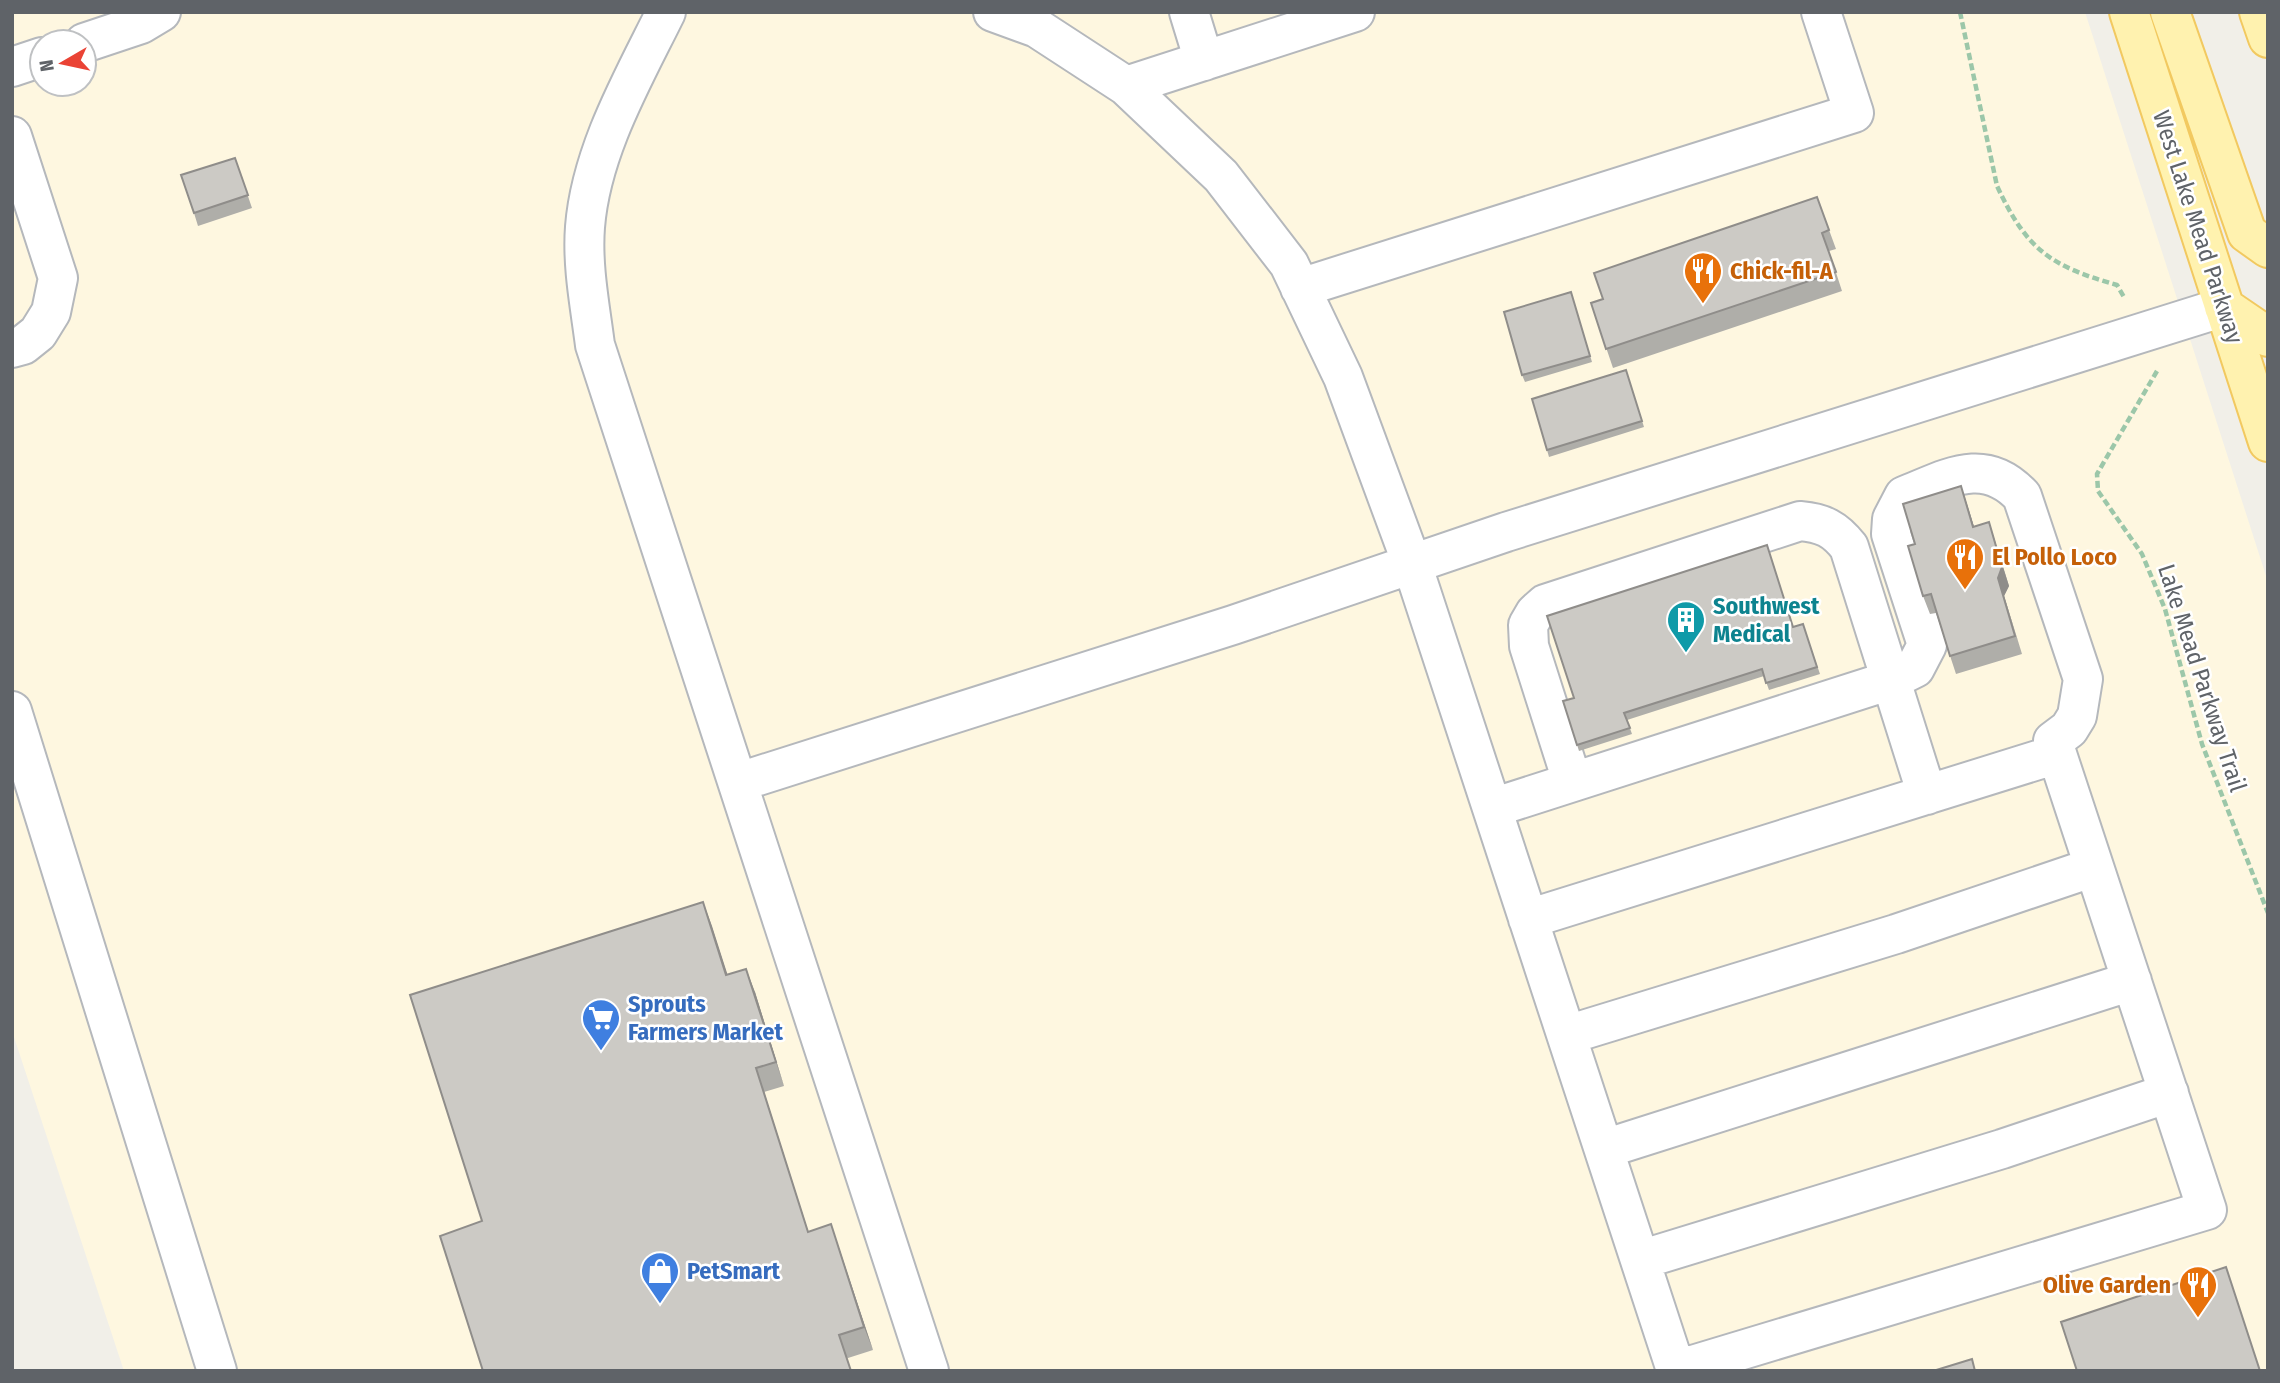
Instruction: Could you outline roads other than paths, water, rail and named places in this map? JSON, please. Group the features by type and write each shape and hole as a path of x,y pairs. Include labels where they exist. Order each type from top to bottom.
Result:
{"main road":[{"name":"West Lake Mead Parkway","path":"2129,12 2268,442"},
{"path":"2170,12 2247,233 2268,248"},
{"path":"2259,12 2268,38"},
{"path":"2224,307 2268,337"}],"lane":[{"path":"98,38 141,24 161,12"},
{"path":"666,12 623,98 598,163 585,227 587,280 595,345 618,425 739,782 929,1371"},
{"path":"993,12 1037,28 1126,86 1221,176 1289,264 1343,377 1412,564 1528,919 1677,1371 2207,1210 2053,741 2069,730 2077,716 2084,679 2022,496 2012,485 1991,473 1957,475 1904,496 1892,519 1891,534 1927,645 1915,668 1891,680 1492,808"},
{"path":"1189,12 1204,61"},
{"path":"1126,86 1355,12"},
{"path":"1300,288 1854,113 1821,12"},
{"path":"12,136 58,278 51,312 38,333 23,345 12,348"},
{"path":"739,782 1233,625 1412,564 2224,307"},
{"path":"1842,538 1892,519"},
{"path":"1572,781 1529,646 1528,625 1535,613 1545,604 1800,521 1818,523 1837,531 1849,547 1927,795"},
{"path":"12,711 217,1371"},
{"path":"1528,919 2057,754"},
{"path":"1567,1035 1896,934 2094,867"},
{"path":"1604,1149 2132,981"},
{"path":"1640,1260 2002,1149 2169,1093"}],"place":[{"name":"Chick-fil-A","path":"1703,305"},
{"name":"El Pollo Loco","path":"1965,591"},
{"name":"Southwest Medical","path":"1686,654"},
{"name":"Sprouts Farmers Market","path":"601,1052"},
{"name":"PetSmart","path":"660,1305"},
{"name":"Olive Garden","path":"2198,1319"}]}
